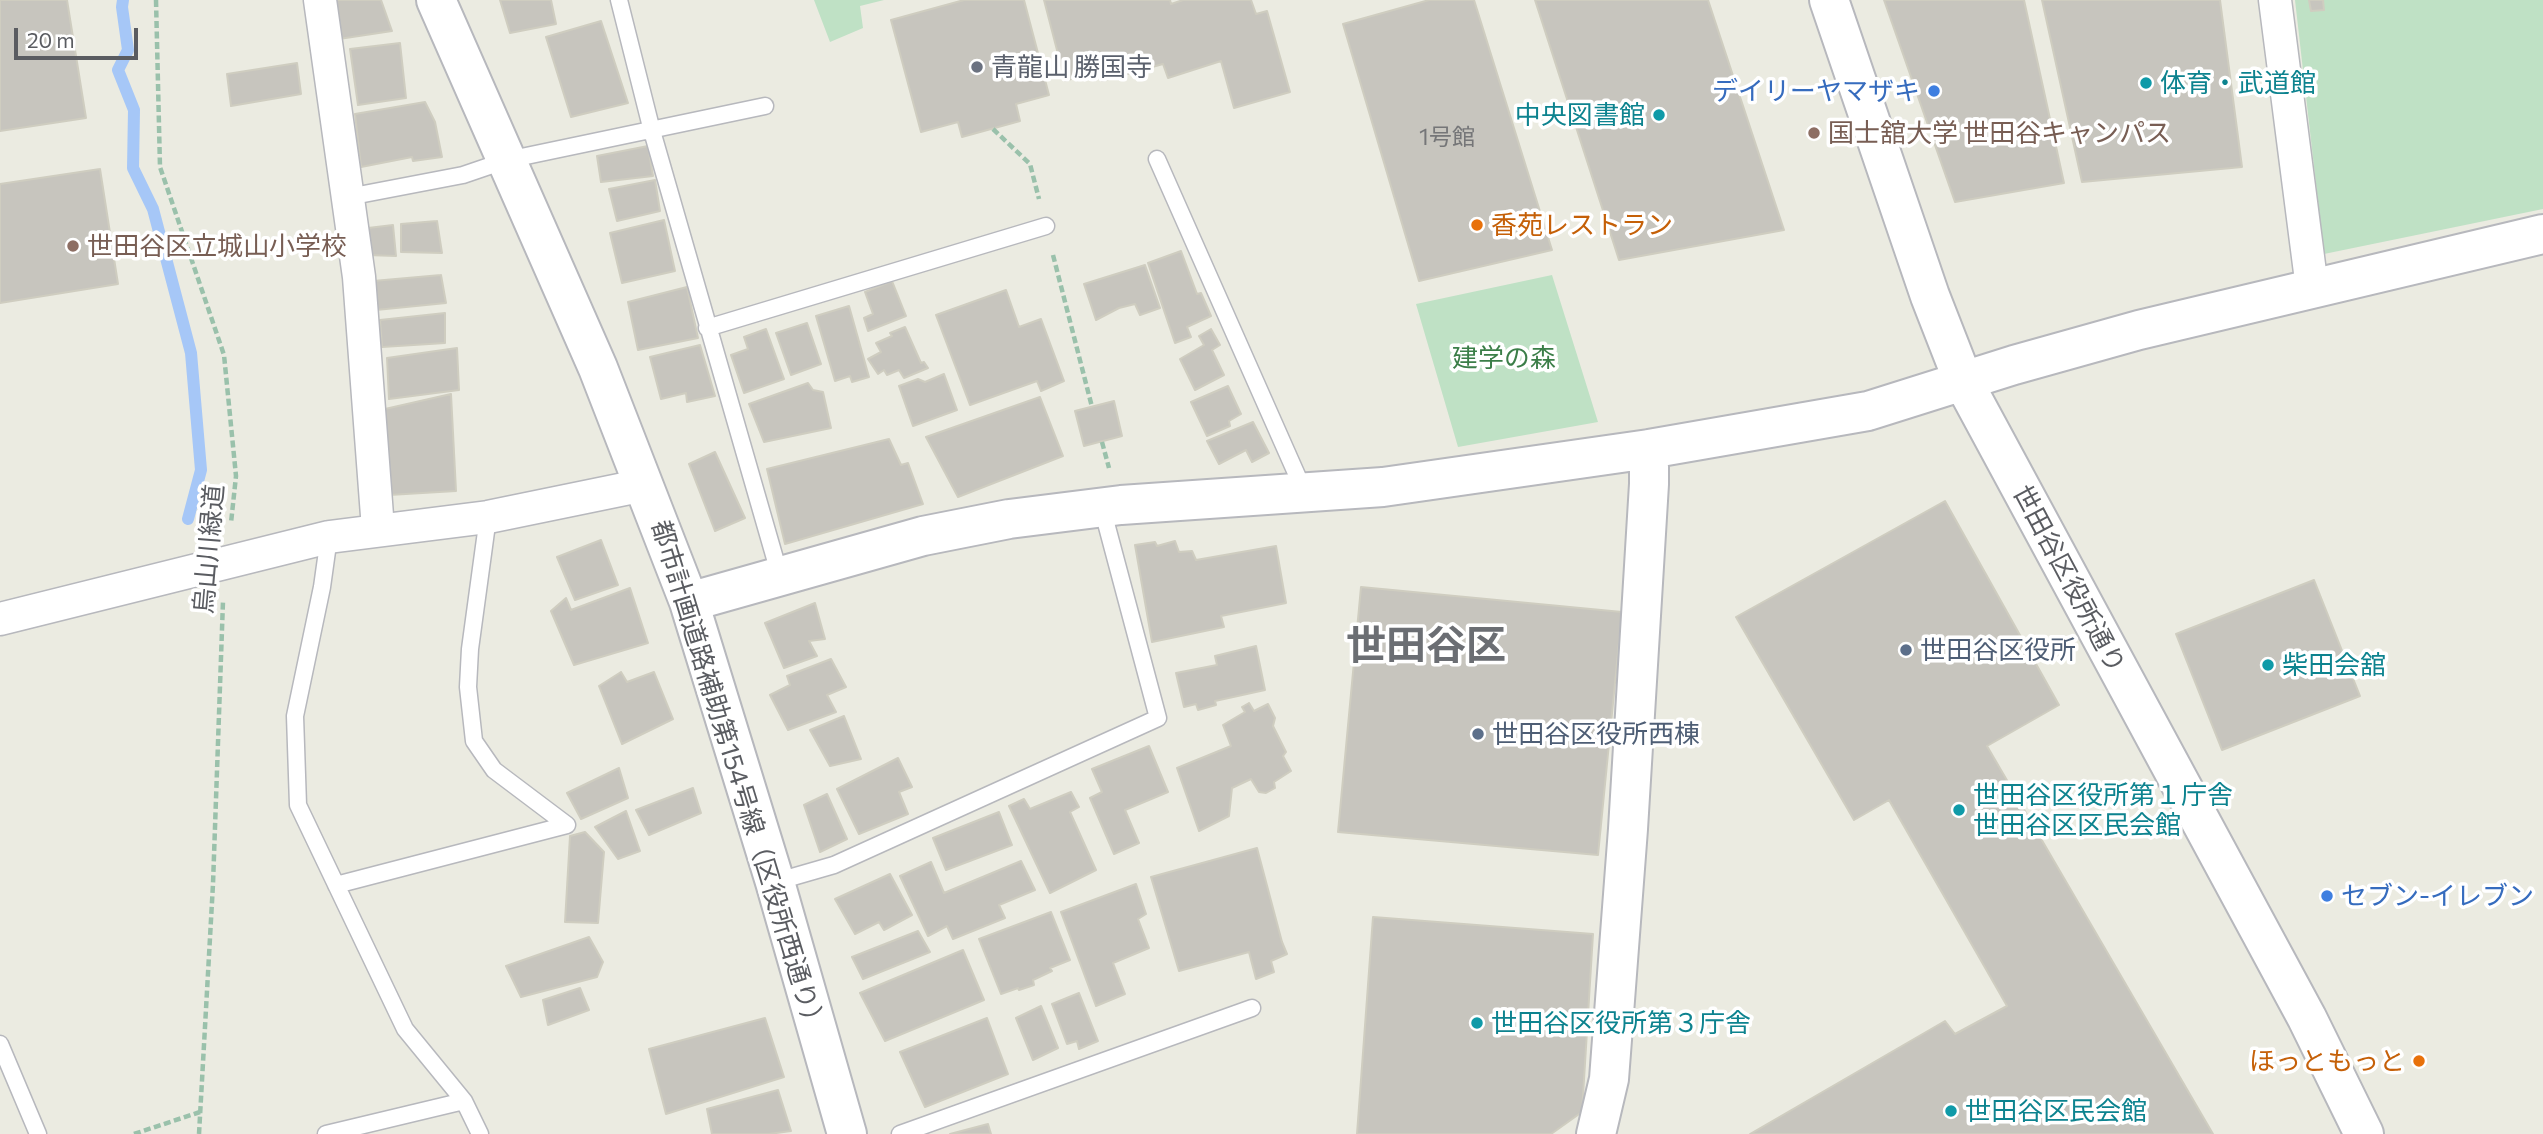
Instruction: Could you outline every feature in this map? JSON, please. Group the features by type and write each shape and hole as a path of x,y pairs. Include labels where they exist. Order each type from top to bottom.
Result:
{"street":[{"path":"320,0 359,277 378,529"},
{"name":"都市計画道路補助第154号線（区役所西通り）","path":"436,0 598,368 688,601 775,882 847,1134"},
{"name":"世田谷区役所通り","path":"1829,0 1930,296 1964,383 2307,1018 2364,1134"},
{"path":"2275,0 2312,288"},
{"path":"688,601 923,536 1009,519 1121,505 1383,487 1649,449 1868,411 1964,383 2014,365 2139,330 2543,234"},
{"path":"1596,1134 1609,1079 1629,815 1649,449"},
{"path":"0,619 329,537 488,517 644,485"}],"lane":[{"path":"619,0 707,328 780,576"},
{"path":"348,197 463,175 507,160 765,106"},
{"path":"1157,159 1305,493"},
{"path":"707,328 1046,226"},
{"path":"775,882 834,865 1158,718 1102,508"},
{"path":"336,885 567,825 494,770 474,741 468,687 470,649 488,517"},
{"path":"329,537 322,587 295,716 298,806 405,1029 464,1101 480,1134"},
{"path":"900,1134 1252,1008"},
{"path":"0,1044 38,1134"},
{"path":"326,1134 464,1101"}],"path":[{"name":"烏山川緑道","path":"156,0 160,167 224,355 236,476 221,632 214,884 199,1134"},
{"path":"993,129 1030,164 1092,407"},
{"path":"134,1134 200,1112"}],"green space":[{"path":"814,0 884,0 860,6 863,28 830,42"},
{"path":"2295,0 2543,0 2543,209 2324,254"},
{"name":"建学の森","path":"1552,275 1598,422 1458,447 1416,304"}],"building":[{"path":"0,0 67,0 86,118 0,131"},
{"path":"336,0 381,0 392,31 339,39"},
{"path":"500,0 551,0 556,24 510,33"},
{"path":"964,0 1024,0 1049,95 1016,104 1020,121 962,137 958,122 921,132 891,20"},
{"path":"1044,0 1170,0 1171,4 1183,0 1251,0 1256,14 1267,11 1290,92 1234,108 1221,61 1168,78 1163,64 1102,81 1098,70 1065,81"},
{"path":"1429,0 1474,0 1552,250 1419,281 1343,24"},
{"name":"中央図書館","path":"1535,0 1708,0 1784,230 1619,260"},
{"path":"1884,0 2024,0 2064,183 1955,202"},
{"name":"体育・武道館","path":"2042,0 2220,0 2242,167 2082,182"},
{"path":"2309,0 2323,0 2324,10 2311,11"},
{"path":"601,21 628,103 571,117 546,37"},
{"path":"400,43 406,98 358,105 350,49"},
{"path":"297,63 301,94 231,106 227,74"},
{"path":"425,102 435,122 442,157 413,161 412,157 361,167 355,114"},
{"path":"648,146 653,176 601,182 597,156"},
{"path":"100,169 118,284 0,303 0,184"},
{"path":"655,180 660,211 617,221 609,189"},
{"path":"664,220 675,271 622,283 610,233"},
{"path":"437,221 442,253 401,252 401,224"},
{"path":"393,225 396,256 367,255 368,228"},
{"path":"1181,251 1197,294 1201,293 1211,316 1187,327 1191,337 1175,343 1148,263"},
{"path":"1145,265 1160,308 1140,315 1135,304 1119,308 1096,320 1084,284"},
{"path":"441,275 446,303 376,310 373,281"},
{"path":"892,281 906,316 868,331 864,318 873,314 865,292"},
{"path":"687,287 698,338 638,350 628,302"},
{"path":"1006,290 1019,327 1041,319 1064,381 1041,391 1037,381 970,405 936,315"},
{"path":"849,306 869,377 852,382 850,376 835,381 816,316"},
{"path":"445,313 445,343 382,347 380,320"},
{"path":"807,323 821,364 791,375 776,333"},
{"path":"905,327 921,363 924,362 928,368 904,378 899,370 887,375 884,370 878,374 868,359 881,352 876,343"},
{"path":"766,329 784,379 744,393 731,355 748,349 744,337"},
{"path":"1211,329 1220,345 1212,350 1224,375 1195,390 1180,359 1204,345 1199,336"},
{"path":"700,345 715,396 687,402 686,393 661,399 650,357"},
{"path":"457,348 459,390 389,399 387,358"},
{"path":"944,374 957,410 913,426 899,386 918,379 925,382"},
{"path":"808,383 813,390 823,392 831,428 764,442 749,404"},
{"path":"1228,386 1241,414 1229,421 1230,426 1207,436 1191,402"},
{"path":"451,394 456,491 389,495 385,409"},
{"path":"1040,397 1063,456 958,497 926,437"},
{"path":"1114,401 1122,436 1084,446 1075,411"},
{"path":"1253,422 1269,453 1252,462 1246,450 1219,464 1207,441"},
{"path":"889,439 901,465 908,463 923,504 785,544 767,469"},
{"path":"715,452 745,518 715,531 689,464"},
{"name":"世田谷区役所第１庁舎 世田谷区区民会館","path":"1945,501 2059,705 1987,746 2213,1134 1750,1134 1945,1021 1955,1034 2007,1006 1889,800 1854,820 1736,617"},
{"path":"601,540 618,585 575,600 557,557"},
{"path":"1175,541 1179,552 1192,551 1196,560 1276,546 1286,603 1221,616 1224,627 1152,642 1135,545 1155,542 1157,546"},
{"name":"柴田会舘","path":"2314,580 2360,696 2222,750 2176,634"},
{"name":"世田谷区役所西棟","path":"1361,587 1622,612 1598,855 1338,832"},
{"path":"630,588 648,643 574,665 551,611 566,598 571,610"},
{"path":"815,603 825,639 809,641 817,656 784,668 765,623"},
{"path":"1256,646 1265,690 1215,701 1216,705 1198,710 1196,704 1184,707 1176,673 1217,665 1215,656"},
{"path":"831,659 846,687 827,695 836,712 788,730 770,695 790,685 787,676"},
{"path":"621,672 627,682 654,672 673,719 622,744 599,686"},
{"path":"1249,703 1254,711 1268,704 1275,718 1273,726 1286,752 1283,756 1291,771 1274,782 1275,788 1266,793 1259,792 1251,779 1232,788 1229,816 1199,831 1177,768 1231,746 1223,725 1245,712 1242,707"},
{"path":"844,716 861,759 830,766 810,730"},
{"path":"1149,746 1168,792 1125,810 1139,843 1114,854 1090,798 1102,792 1092,769"},
{"path":"898,758 912,787 899,792 908,814 859,834 837,789"},
{"path":"619,768 628,798 581,819 567,793"},
{"path":"693,788 701,813 649,835 636,810"},
{"path":"1071,792 1079,807 1070,812 1096,870 1050,893 1009,806 1024,799 1030,809"},
{"path":"827,794 847,839 820,852 804,805"},
{"path":"626,811 640,851 618,859 595,827"},
{"path":"999,812 1012,845 946,870 933,838"},
{"path":"585,832 604,852 598,923 565,922 570,836"},
{"path":"1257,848 1287,954 1271,961 1274,972 1256,979 1249,952 1179,971 1151,877"},
{"path":"1021,861 1035,890 999,905 1005,918 953,939 947,926 928,936 900,876 931,862 944,893"},
{"path":"890,874 912,915 884,930 879,922 855,934 835,899"},
{"path":"1136,884 1146,914 1138,919 1149,948 1113,963 1125,994 1096,1006 1061,912"},
{"path":"1051,912 1070,960 1050,968 1052,971 1033,980 1034,985 1001,994 979,939"},
{"name":"世田谷区役所第３庁舎","path":"1373,917 1593,934 1582,1112 1551,1134 1357,1134"},
{"path":"918,931 930,952 863,979 852,957"},
{"path":"589,937 603,962 597,977 521,997 506,966"},
{"path":"963,950 984,1000 885,1041 860,993"},
{"path":"580,988 589,1010 548,1025 543,1000"},
{"path":"1079,993 1098,1041 1079,1049 1077,1041 1067,1044 1052,1004"},
{"path":"1041,1006 1058,1048 1033,1060 1016,1018"},
{"path":"765,1018 784,1077 666,1114 649,1049"},
{"path":"987,1018 1008,1074 925,1107 900,1052"},
{"path":"778,1090 791,1131 769,1134 712,1134 707,1109"},
{"path":"988,1124 991,1134 950,1134"}],"waterway":[{"path":"123,0 128,50 118,70 134,110 133,168 153,209 191,353 201,470 188,519"}],"place":[{"name":"青龍山 勝国寺","path":"977,67"},
{"name":"体育・武道館","path":"2146,83"},
{"name":"デイリーヤマザキ","path":"1934,91"},
{"name":"中央図書館","path":"1659,115"},
{"name":"国士舘大学 世田谷キャンパス","path":"1814,133"},
{"name":"香苑レストラン","path":"1477,225"},
{"name":"世田谷区立城山小学校","path":"73,246"},
{"name":"世田谷区役所","path":"1906,650"},
{"name":"柴田会舘","path":"2268,665"},
{"name":"世田谷区役所西棟","path":"1478,734"},
{"name":"世田谷区役所第１庁舎 世田谷区区民会館","path":"1959,810"},
{"name":"セブン-イレブン","path":"2327,896"},
{"name":"世田谷区役所第３庁舎","path":"1477,1023"},
{"name":"ほっともっと","path":"2419,1061"},
{"name":"世田谷区民会館","path":"1951,1111"}],"district":[{"name":"世田谷区","path":"1426,646"}]}
